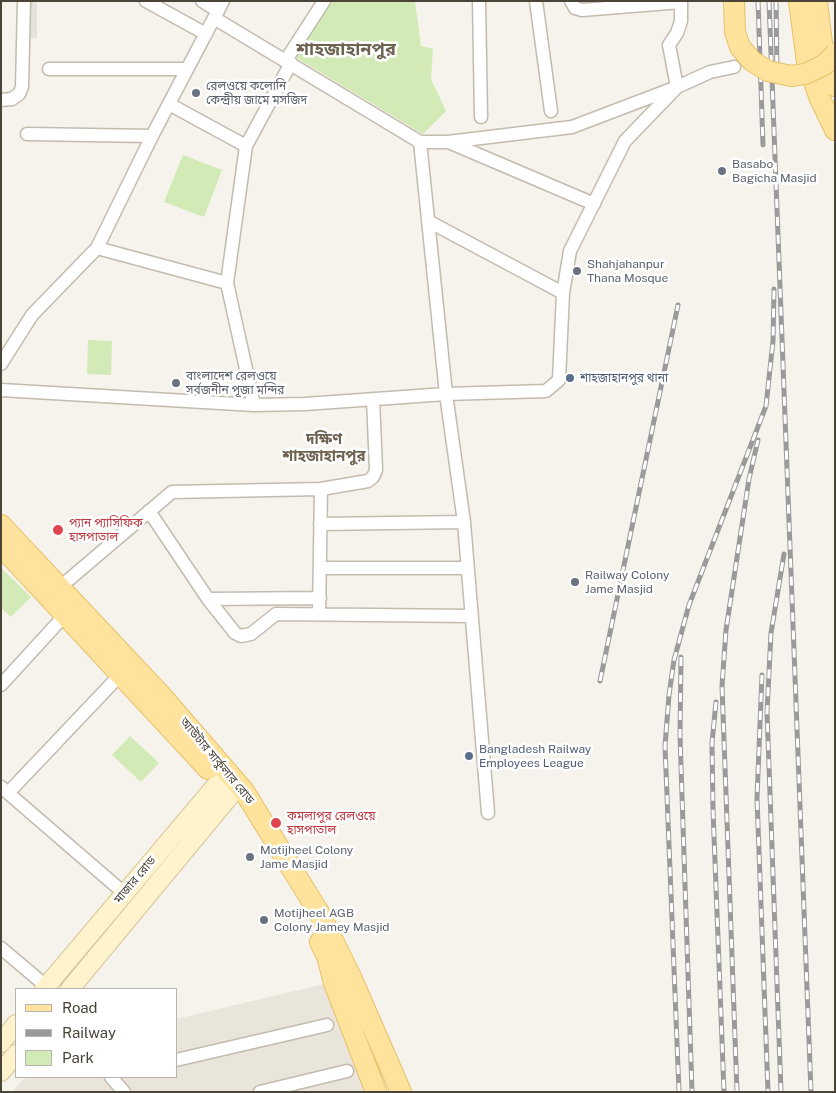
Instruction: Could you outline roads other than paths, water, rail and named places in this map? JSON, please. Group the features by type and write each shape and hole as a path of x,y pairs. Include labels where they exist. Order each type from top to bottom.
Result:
{"main road":[{"path":"734,1 735,32 740,46 752,61 768,71 791,76 805,74 824,65 835,54"},
{"path":"798,1 807,62 820,99 835,130"},
{"path":"807,1 814,57 824,90 835,114"},
{"path":"817,1 820,36 835,86"},
{"path":"829,1 835,47"},
{"name":"আউটার সার্কুলার রোড","path":"1,525 58,588 160,694 229,783 321,916 351,977 401,1092"},
{"name":"আউটার সার্কুলার রোড","path":"1,546 120,675 229,783 281,870 327,956 334,983 376,1092"},
{"name":"মাজার রোড","path":"45,988 124,893 229,783"},
{"name":"মাজার রোড","path":"71,988 229,783"},
{"path":"1,1042 15,1025"},
{"path":"1,1072 15,1055"}],"street":[{"path":"1,100 12,99 20,94 22,87 24,1"},
{"path":"146,1 206,34"},
{"path":"202,1 219,10 289,61 420,142 448,142 572,127 677,87 710,72 734,67"},
{"path":"254,405 227,283 246,146 289,61 324,1"},
{"path":"479,1 481,116"},
{"path":"536,1 551,111"},
{"path":"571,1 575,8 582,10 681,2 681,21 677,33 669,45 677,87"},
{"path":"1,364 32,315 97,248 152,136 219,10"},
{"path":"49,69 187,69"},
{"path":"1,390 254,405 305,404 446,394 546,391 554,387 559,380 563,293 570,251 625,141 677,87"},
{"path":"169,104 246,146"},
{"path":"27,134 152,136"},
{"path":"420,142 446,394 464,522 488,813"},
{"path":"448,142 594,204"},
{"path":"428,221 563,293"},
{"path":"97,248 227,283"},
{"path":"58,588 172,492 321,489 368,481 373,477 376,470 373,398"},
{"path":"319,614 321,489"},
{"path":"149,511 208,599 241,636 251,634 276,614 472,616"},
{"path":"320,524 464,522"},
{"path":"320,568 467,568"},
{"path":"208,599 320,598"},
{"path":"1,685 65,615"},
{"path":"120,675 5,790 124,893"},
{"path":"1,948 45,988"},
{"path":"178,1060 327,1025"},
{"path":"260,1092 347,1071"},
{"path":"112,1078 124,1092"}],"railway":[{"path":"758,1 763,145"},
{"path":"769,1 811,1092"},
{"path":"776,1 777,74"},
{"path":"679,1092 665,746 669,695 674,660 689,605 766,406 773,341 774,289"},
{"path":"600,681 678,305"},
{"path":"737,1092 722,686 726,630 749,479 758,440"},
{"path":"781,1092 767,712 771,633 784,554"},
{"path":"681,657 680,736 692,1092"},
{"path":"762,675 757,798 768,1092"},
{"path":"716,702 712,743 713,810 724,1092"}],"place":[{"name":"রেলওয়ে কলোনি কেন্দ্রীয় জামে মসজিদ","path":"196,93"},
{"name":"Basabo Bagicha Masjid","path":"722,171"},
{"name":"Shahjahanpur Thana Mosque","path":"577,271"},
{"name":"শাহজাহানপুর থানা","path":"570,378"},
{"name":"বাংলাদেশ রেলওয়ে সর্বজনীন পূজা মন্দির","path":"176,383"},
{"name":"প্যান প্যাসিফিক হাসপাতাল","path":"58,530"},
{"name":"Railway Colony Jame Masjid","path":"575,582"},
{"name":"Bangladesh Railway Employees League","path":"469,756"},
{"name":"কমলাপুর রেলওয়ে হাসপাতাল","path":"276,823"},
{"name":"Motijheel Colony Jame Masjid","path":"250,857"},
{"name":"Motijheel AGB Colony Jamey Masjid","path":"264,920"}],"district":[{"name":"শাহজাহানপুর","path":"346,49"},
{"name":"দক্ষিণ শাহজাহানপুর","path":"324,448"}]}
